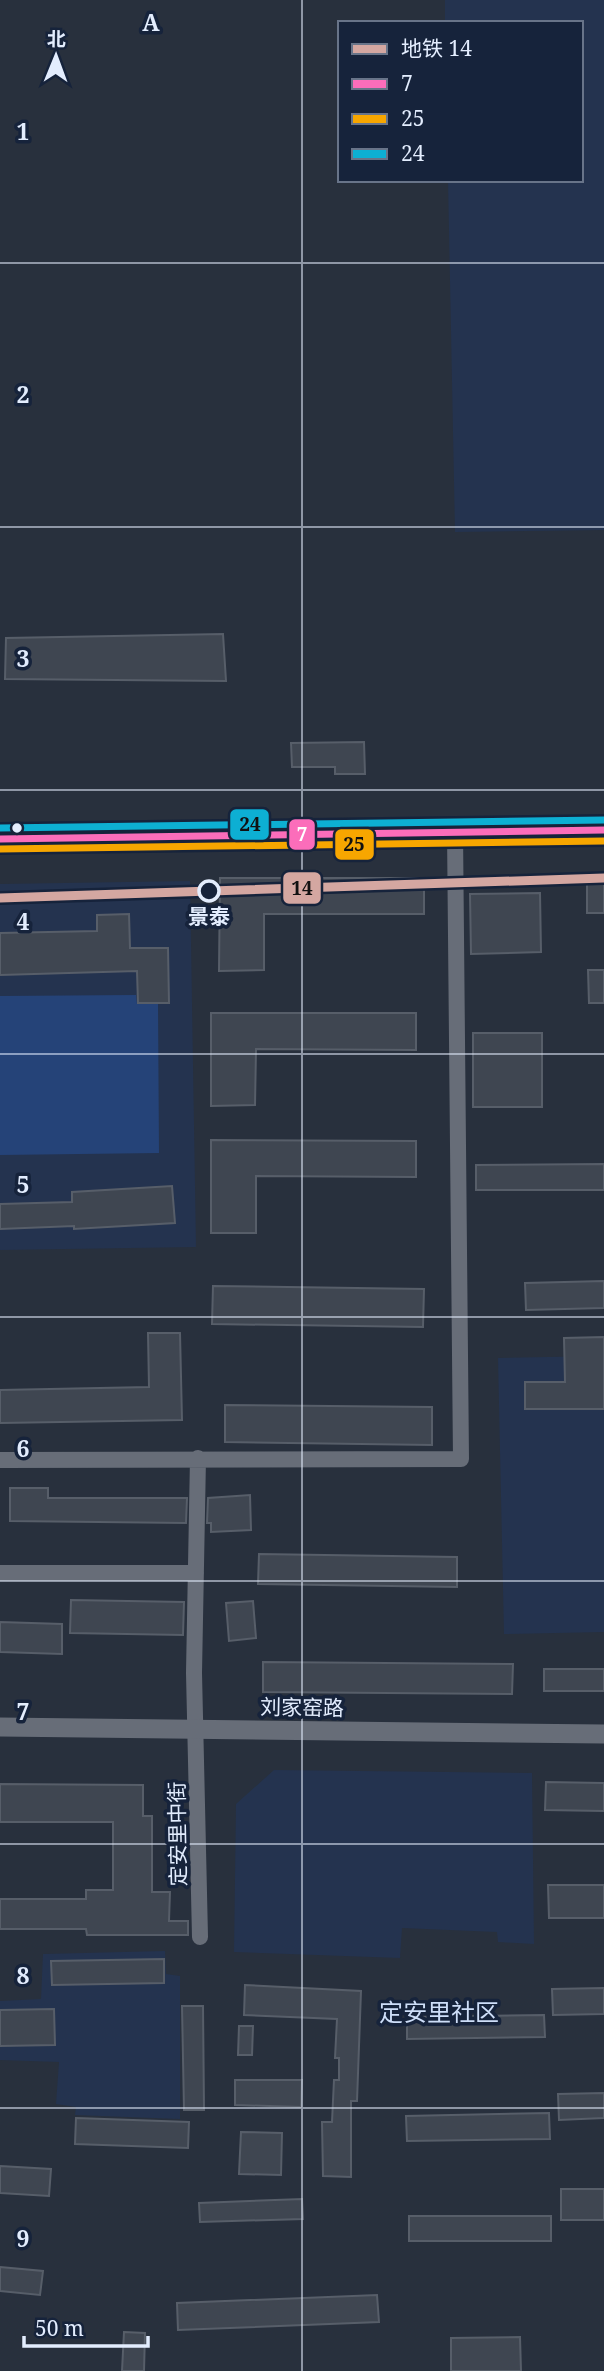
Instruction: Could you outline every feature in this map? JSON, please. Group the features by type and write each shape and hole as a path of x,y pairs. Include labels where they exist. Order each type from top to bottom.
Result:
{"street":[{"path":"0,839 604,830"},
{"path":"0,1460 461,1459 455,831"},
{"name":"定安里中街","path":"198,1458 195,1730 200,1937"},
{"path":"0,1573 196,1573"},
{"name":"刘家窑路","path":"0,1727 604,1734"}],"shaded area":[{"path":"445,0 604,0 604,530 455,532 448,182 583,182 583,21 445,21"},
{"path":"190,881 196,1247 0,1250 0,884"},
{"path":"136,995 137,1004 158,1004 159,1153 0,1155 0,996"},
{"path":"604,1356 604,1632 504,1634 498,1358"},
{"path":"274,1770 532,1773 534,1944 498,1942 497,1932 402,1928 400,1958 234,1952 236,1804"},
{"path":"165,1951 166,1974 180,1976 180,2119 75,2115 76,2107 56,2104 59,2062 0,2060 0,2001 41,1999 43,1954"}],"building":[{"path":"223,634 226,681 5,679 6,638"},
{"path":"364,742 365,774 335,774 335,767 292,767 291,743"},
{"path":"587,876 604,876 604,913 587,913"},
{"path":"220,878 424,878 424,914 264,914 264,970 219,971"},
{"path":"540,893 541,952 471,954 470,894"},
{"path":"129,914 130,948 168,948 169,1003 138,1003 137,971 0,975 0,933 97,931 97,915"},
{"path":"588,970 604,970 604,1003 589,1003"},
{"path":"211,1013 416,1013 416,1050 256,1049 255,1105 211,1106"},
{"path":"473,1033 542,1033 542,1107 473,1107"},
{"path":"211,1140 416,1141 416,1177 256,1176 256,1233 211,1233"},
{"path":"604,1164 604,1190 476,1190 476,1165"},
{"path":"172,1186 175,1223 74,1229 74,1226 0,1229 0,1204 72,1202 72,1192"},
{"path":"604,1281 604,1308 526,1310 525,1283"},
{"path":"213,1286 424,1289 423,1327 212,1324"},
{"path":"148,1333 180,1333 182,1420 0,1423 0,1390 149,1387"},
{"path":"604,1337 604,1409 525,1409 525,1382 565,1382 564,1338"},
{"path":"225,1405 432,1407 432,1445 225,1442"},
{"path":"10,1488 48,1488 48,1498 187,1498 186,1523 10,1521"},
{"path":"250,1495 251,1530 211,1532 211,1523 207,1523 208,1498"},
{"path":"259,1554 457,1557 457,1587 258,1584"},
{"path":"71,1600 184,1602 183,1635 70,1633"},
{"path":"253,1601 256,1638 229,1641 226,1603"},
{"path":"0,1622 62,1624 62,1654 0,1652"},
{"path":"263,1662 513,1664 512,1694 263,1692"},
{"path":"544,1669 604,1669 604,1691 544,1691"},
{"path":"546,1782 604,1783 604,1811 545,1810"},
{"path":"0,1784 143,1785 143,1816 152,1816 152,1892 170,1892 169,1921 188,1921 188,1935 87,1935 86,1929 0,1929 0,1899 86,1899 86,1890 113,1890 113,1822 0,1822"},
{"path":"548,1885 604,1885 604,1918 549,1918"},
{"path":"164,1959 164,1983 52,1985 51,1961"},
{"path":"245,1985 361,1991 357,2101 351,2101 351,2177 323,2176 322,2122 332,2122 334,2080 339,2080 339,2058 335,2058 337,2019 244,2015"},
{"path":"604,1988 604,2014 553,2015 552,1989"},
{"path":"182,2006 203,2006 204,2110 184,2110"},
{"path":"54,2009 55,2045 0,2046 0,2010"},
{"path":"544,2015 545,2037 407,2039 407,2017"},
{"path":"239,2026 253,2026 252,2055 238,2055"},
{"path":"235,2080 302,2080 301,2107 235,2105"},
{"path":"604,2093 604,2118 559,2120 558,2094"},
{"path":"549,2113 550,2139 407,2141 406,2116"},
{"path":"76,2118 189,2122 188,2148 75,2144"},
{"path":"241,2132 282,2133 281,2175 239,2174"},
{"path":"0,2166 51,2169 49,2196 0,2193"},
{"path":"561,2189 604,2189 604,2220 561,2220"},
{"path":"302,2199 303,2219 200,2222 199,2203"},
{"path":"409,2216 551,2216 551,2241 409,2241"},
{"path":"0,2267 43,2271 40,2295 0,2291"},
{"path":"377,2295 379,2322 178,2330 177,2303"},
{"path":"124,2332 145,2333 144,2371 122,2371"},
{"path":"520,2337 521,2371 451,2371 451,2338"}],"metro line":[{"name":"14","path":"0,898 604,878"}],"transit line":[{"name":"24","path":"0,828 604,820"},
{"name":"7","path":"0,839 604,830"},
{"name":"25","path":"0,849 604,841"}],"place":[{"name":"景泰","path":"209,891"}],"district":[{"name":"定安里社区","path":"439,2013"}]}
